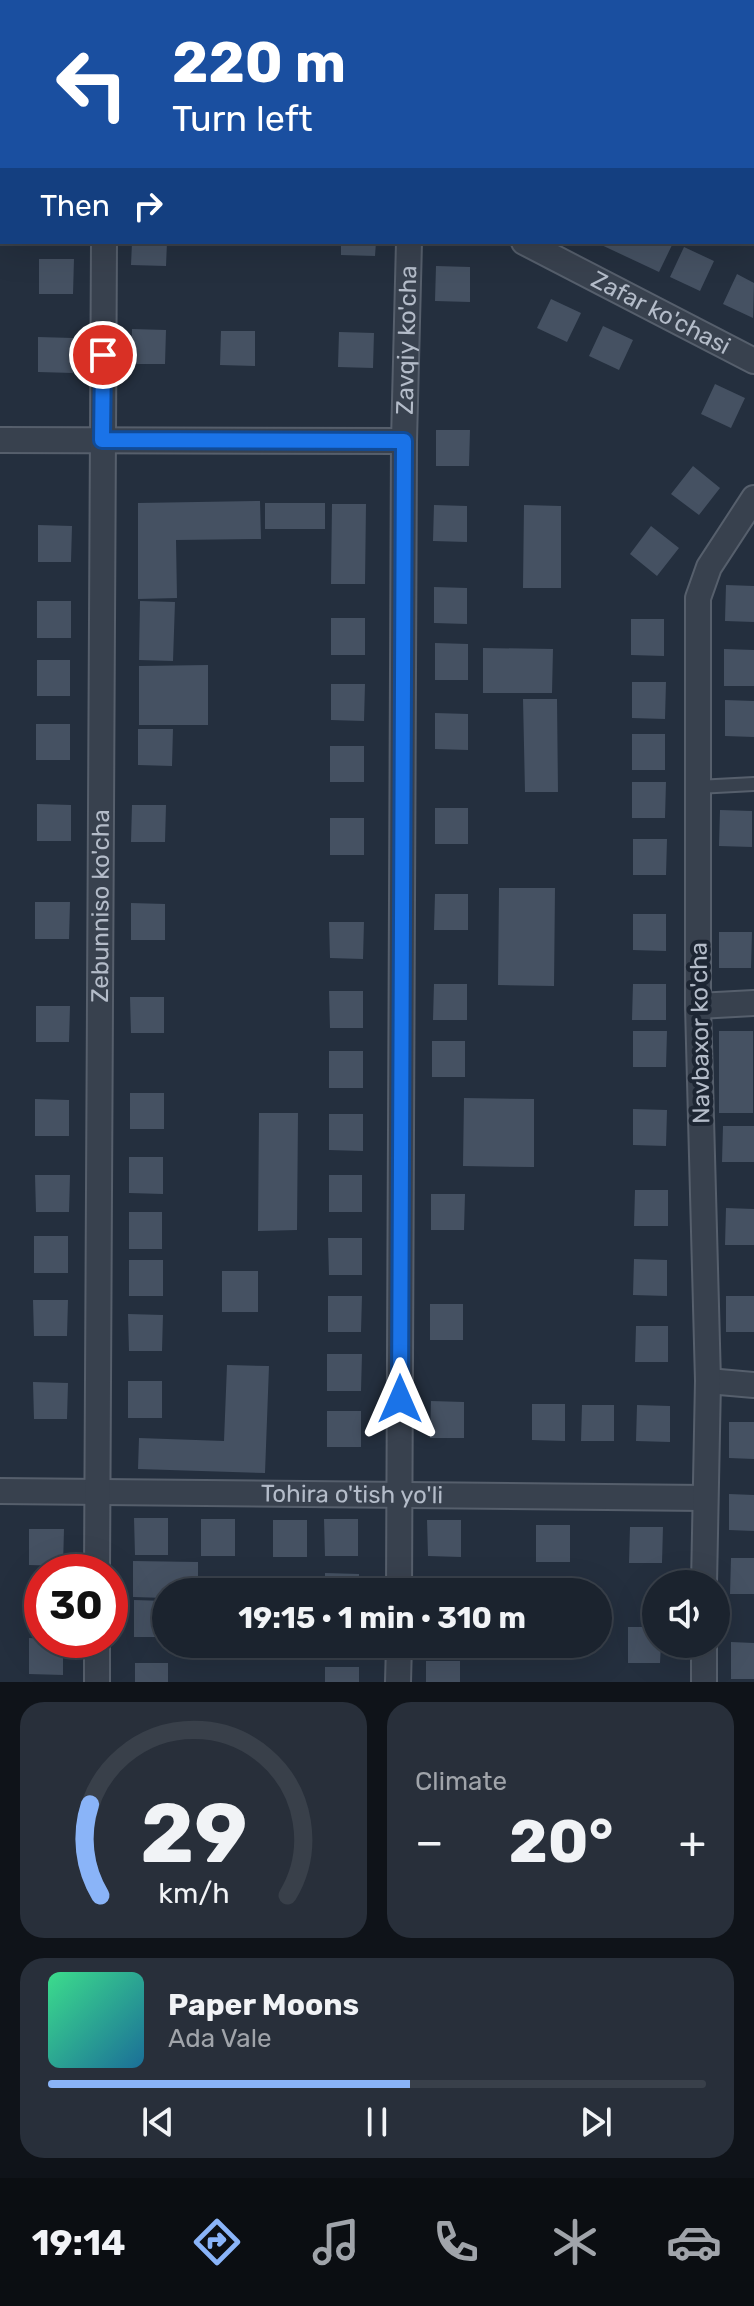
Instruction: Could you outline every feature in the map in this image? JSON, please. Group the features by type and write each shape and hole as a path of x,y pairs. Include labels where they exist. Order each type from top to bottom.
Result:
{"street":[{"name":"Zebunniso ko'cha","path":"97,1554 104,244"},
{"name":"Zavqiy ko'cha","path":"399,1578 404,441 409,244"},
{"name":"Zafar ko'chasi","path":"528,244 754,361"},
{"path":"0,440 404,441"},
{"name":"Navbaxor ko'cha","path":"704,1570 708,1381 698,1006 698,598 709,567 754,498"},
{"path":"698,1006 754,1003"},
{"path":"708,1381 754,1385"},
{"name":"Tohira o'tish yo'li","path":"0,1491 704,1498"},
{"path":"97,1658 97,1682"},
{"path":"398,1682 399,1658"},
{"path":"704,1658 704,1682"}],"lane":[{"path":"697,787 754,784"}],"building":[{"path":"132,244 167,244 166,266 131,265"},
{"path":"341,244 376,244 375,256 341,255"},
{"path":"599,244 673,244 659,272"},
{"path":"684,247 714,261 700,291 670,277"},
{"path":"39,259 74,259 73,294 39,294"},
{"path":"436,266 470,267 470,302 435,301"},
{"path":"737,274 754,283 753,318 723,304"},
{"path":"551,299 581,313 567,342 537,328"},
{"path":"603,326 633,340 619,370 589,356"},
{"path":"132,329 166,330 165,364 131,364"},
{"path":"221,331 255,331 255,366 220,365"},
{"path":"339,332 374,333 373,368 338,367"},
{"path":"38,337 73,338 73,373 38,372"},
{"path":"715,384 745,398 731,428 701,414"},
{"path":"436,430 470,430 469,466 436,466"},
{"path":"693,466 720,488 699,515 671,494"},
{"path":"260,501 261,539 176,540 177,598 138,599 138,503"},
{"path":"265,503 325,503 325,529 265,529"},
{"path":"332,504 366,504 365,584 331,584"},
{"path":"434,505 467,506 467,542 433,541"},
{"path":"524,505 561,506 561,588 523,588"},
{"path":"38,525 72,526 71,562 38,562"},
{"path":"651,526 679,548 657,576 630,554"},
{"path":"726,585 754,586 754,622 725,621"},
{"path":"434,587 467,588 467,624 434,623"},
{"path":"37,601 71,601 71,638 37,638"},
{"path":"140,601 175,602 173,661 139,660"},
{"path":"331,618 365,618 365,655 331,655"},
{"path":"631,619 664,619 664,656 631,655"},
{"path":"435,643 468,644 468,680 435,680"},
{"path":"483,648 553,649 552,693 483,693"},
{"path":"724,649 754,650 754,686 724,686"},
{"path":"37,660 70,660 70,696 37,696"},
{"path":"208,665 208,725 139,725 139,666"},
{"path":"632,682 666,682 665,719 632,718"},
{"path":"331,684 365,684 364,721 331,720"},
{"path":"523,699 557,699 558,792 525,792"},
{"path":"725,700 754,701 754,737 725,736"},
{"path":"435,713 468,714 468,750 435,749"},
{"path":"36,724 70,724 70,760 36,760"},
{"path":"138,729 173,729 172,766 138,765"},
{"path":"632,734 665,734 665,770 632,770"},
{"path":"330,746 364,746 364,782 330,782"},
{"path":"632,782 666,782 665,818 632,818"},
{"path":"37,804 71,805 71,841 37,841"},
{"path":"132,805 166,805 165,842 131,842"},
{"path":"435,808 468,808 468,844 435,844"},
{"path":"720,810 752,811 752,847 719,846"},
{"path":"330,818 364,818 364,855 330,855"},
{"path":"633,839 667,839 666,875 633,875"},
{"path":"499,888 555,888 554,986 498,985"},
{"path":"435,894 468,894 468,930 434,930"},
{"path":"35,902 70,902 69,939 35,939"},
{"path":"131,903 165,904 165,940 131,940"},
{"path":"633,914 666,914 666,951 633,950"},
{"path":"329,922 364,922 363,959 330,958"},
{"path":"719,932 752,932 751,968 719,968"},
{"path":"434,984 467,984 467,1020 433,1020"},
{"path":"633,984 666,984 666,1020 632,1020"},
{"path":"329,991 363,991 363,1028 330,1028"},
{"path":"130,997 164,997 164,1033 131,1033"},
{"path":"36,1006 70,1006 69,1042 36,1042"},
{"path":"633,1031 667,1031 666,1067 633,1067"},
{"path":"719,1031 753,1031 753,1113 719,1113"},
{"path":"432,1041 465,1041 465,1077 432,1077"},
{"path":"329,1051 363,1051 363,1088 329,1088"},
{"path":"130,1093 164,1093 164,1129 130,1129"},
{"path":"464,1098 534,1099 534,1167 463,1166"},
{"path":"35,1099 69,1100 69,1136 35,1136"},
{"path":"633,1109 667,1110 666,1146 633,1145"},
{"path":"259,1113 298,1113 297,1230 258,1231"},
{"path":"329,1114 363,1114 363,1151 329,1150"},
{"path":"723,1126 754,1126 754,1162 722,1162"},
{"path":"129,1157 163,1157 163,1194 129,1193"},
{"path":"35,1175 70,1175 69,1212 36,1212"},
{"path":"329,1175 362,1175 362,1212 329,1212"},
{"path":"635,1190 668,1190 668,1226 634,1226"},
{"path":"431,1194 465,1194 464,1230 431,1230"},
{"path":"726,1208 754,1209 754,1245 725,1245"},
{"path":"129,1212 162,1212 162,1249 129,1249"},
{"path":"34,1236 68,1236 68,1273 34,1273"},
{"path":"328,1238 362,1238 362,1275 329,1275"},
{"path":"634,1259 667,1260 667,1296 633,1295"},
{"path":"129,1260 163,1260 163,1296 129,1296"},
{"path":"222,1271 258,1271 258,1312 222,1312"},
{"path":"328,1296 362,1296 361,1332 328,1332"},
{"path":"726,1296 754,1296 754,1332 726,1332"},
{"path":"33,1300 68,1300 67,1336 34,1336"},
{"path":"430,1304 463,1304 463,1340 430,1340"},
{"path":"128,1314 163,1315 162,1351 129,1351"},
{"path":"636,1326 668,1326 668,1362 635,1362"},
{"path":"327,1354 362,1354 361,1391 327,1391"},
{"path":"227,1365 269,1366 265,1473 138,1469 139,1438 224,1441"},
{"path":"128,1381 162,1381 162,1418 128,1418"},
{"path":"33,1382 68,1383 67,1419 34,1419"},
{"path":"431,1401 464,1402 464,1438 430,1438"},
{"path":"532,1404 565,1404 565,1441 532,1440"},
{"path":"582,1405 614,1405 614,1441 581,1441"},
{"path":"637,1405 670,1406 670,1442 636,1441"},
{"path":"327,1411 361,1411 361,1447 327,1447"},
{"path":"729,1422 754,1422 754,1459 729,1458"},
{"path":"729,1494 754,1495 754,1531 729,1530"},
{"path":"134,1518 168,1518 168,1555 135,1555"},
{"path":"201,1519 235,1519 235,1556 201,1556"},
{"path":"324,1519 358,1519 358,1556 325,1556"},
{"path":"273,1520 307,1520 307,1557 273,1557"},
{"path":"427,1520 461,1520 461,1557 428,1556"},
{"path":"536,1525 570,1525 570,1562 536,1562"},
{"path":"630,1527 663,1527 662,1563 629,1563"},
{"path":"29,1529 64,1529 63,1554 29,1554"},
{"path":"731,1558 754,1558 754,1594 730,1594"},
{"path":"133,1561 198,1562 198,1578 152,1578 152,1598 133,1597"},
{"path":"325,1573 359,1574 359,1578 325,1578"},
{"path":"134,1600 152,1601 152,1637 134,1637"},
{"path":"628,1627 642,1627 642,1658 660,1658 660,1663 628,1663"},
{"path":"731,1642 754,1643 754,1679 731,1679"},
{"path":"29,1658 63,1658 63,1675 29,1674"},
{"path":"426,1661 460,1661 460,1682 426,1682"},
{"path":"135,1663 168,1663 168,1682 135,1682"},
{"path":"325,1667 359,1667 359,1682 325,1682"}],"route":[{"path":"103,355 102,440 404,441 400,1399"}]}
